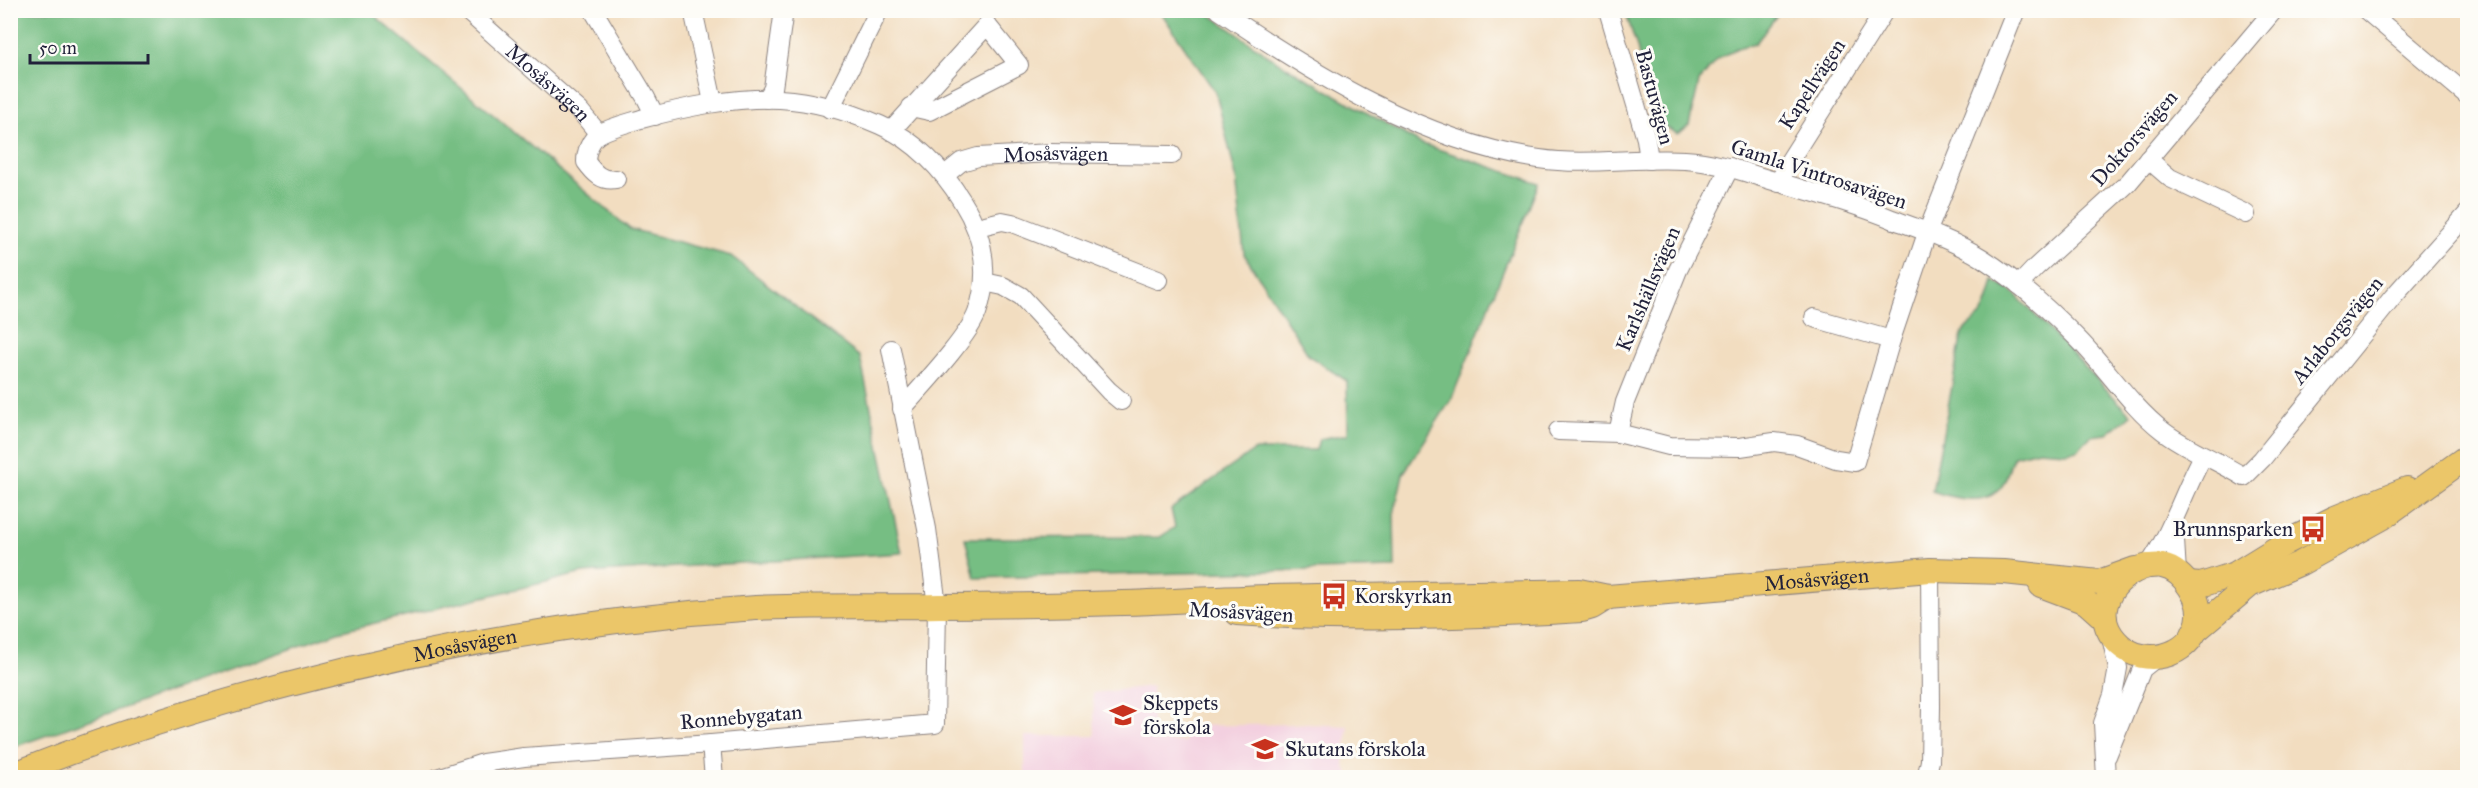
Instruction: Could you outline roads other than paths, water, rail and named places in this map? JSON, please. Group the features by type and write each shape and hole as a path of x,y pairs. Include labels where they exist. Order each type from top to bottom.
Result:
{"main road":[{"path":"2442,473 2335,518 2287,542 2235,573 2201,585 2183,579 2164,566 2142,567 2121,578 2111,592 2105,604 2107,625 2115,641 2134,655 2156,658 2176,650 2250,585 2301,563 2382,518 2468,456"},
{"name":"Mosåsvägen","path":"10,776 71,750 202,707 404,656 521,634 644,617 757,608 852,605 1124,603 1244,598 1567,592 1592,593 1608,597 1930,570 2004,572 2099,582 2142,567"},
{"name":"Mosåsvägen","path":"2026,576 2047,589 2086,602 2107,625"},
{"path":"2183,579 2195,598 2198,612 2198,623 2194,632"}],"street":[{"name":"Mosåsvägen","path":"466,10 580,111 599,134"},
{"path":"593,10 655,116"},
{"path":"693,10 713,102"},
{"path":"767,99 773,88 784,10"},
{"path":"830,109 879,10"},
{"name":"Gamla Vintrosavägen","path":"1219,10 1299,64 1337,86 1446,135 1541,160 1584,162 1685,160 1730,167 1887,217 1981,257 2019,285 2082,343 2136,406 2163,430 2203,456 2244,477"},
{"name":"Bastuvägen","path":"1608,10 1646,139 1649,160"},
{"name":"Kapellvägen","path":"1779,183 1788,164 1885,10"},
{"path":"1558,431 1618,433 1669,446 1740,447 1774,442 1797,445 1836,459 1855,462 1891,340 1927,233 2016,10"},
{"name":"Doktorsvägen","path":"2019,285 2128,183 2274,10"},
{"path":"2366,10 2468,96"},
{"path":"891,131 912,107 987,25 1019,65 929,111 912,107"},
{"name":"Mosåsvägen","path":"616,179 603,179 593,172 586,162 589,147 599,134 655,116 713,102 781,99 830,109 880,125 915,147 945,175 977,227 983,244 984,282 972,324 902,409"},
{"name":"Mosåsvägen","path":"945,175 961,162 978,157 1051,153 1172,155"},
{"path":"2148,159 2170,177 2246,214"},
{"name":"Karlshällsvägen","path":"1618,433 1625,402 1678,270 1730,167"},
{"name":"Arlaborgsvägen","path":"2244,477 2262,459 2393,297 2468,213"},
{"path":"977,227 1002,221 1012,223 1158,280"},
{"path":"984,282 1003,286 1021,296 1109,392 1121,401"},
{"path":"1814,318 1891,340"},
{"path":"891,349 927,529 937,606"},
{"path":"2142,567 2174,523 2188,484 2203,456"},
{"path":"2174,523 2183,579"},
{"path":"1926,777 1930,762 1931,717 1930,570"},
{"name":"Ronnebygatan","path":"437,777 483,763 524,757 711,744 935,724 937,606"},
{"path":"2106,769 2103,723 2113,695 2118,668 2107,625"},
{"path":"2106,769 2142,669 2156,658"},
{"path":"711,744 714,777"}],"place":[{"name":"Brunnsparken","path":"2313,529"},
{"name":"Korskyrkan","path":"1334,596"},
{"name":"Skeppets förskola","path":"1123,715"},
{"name":"Skutans förskola","path":"1265,749"}]}
